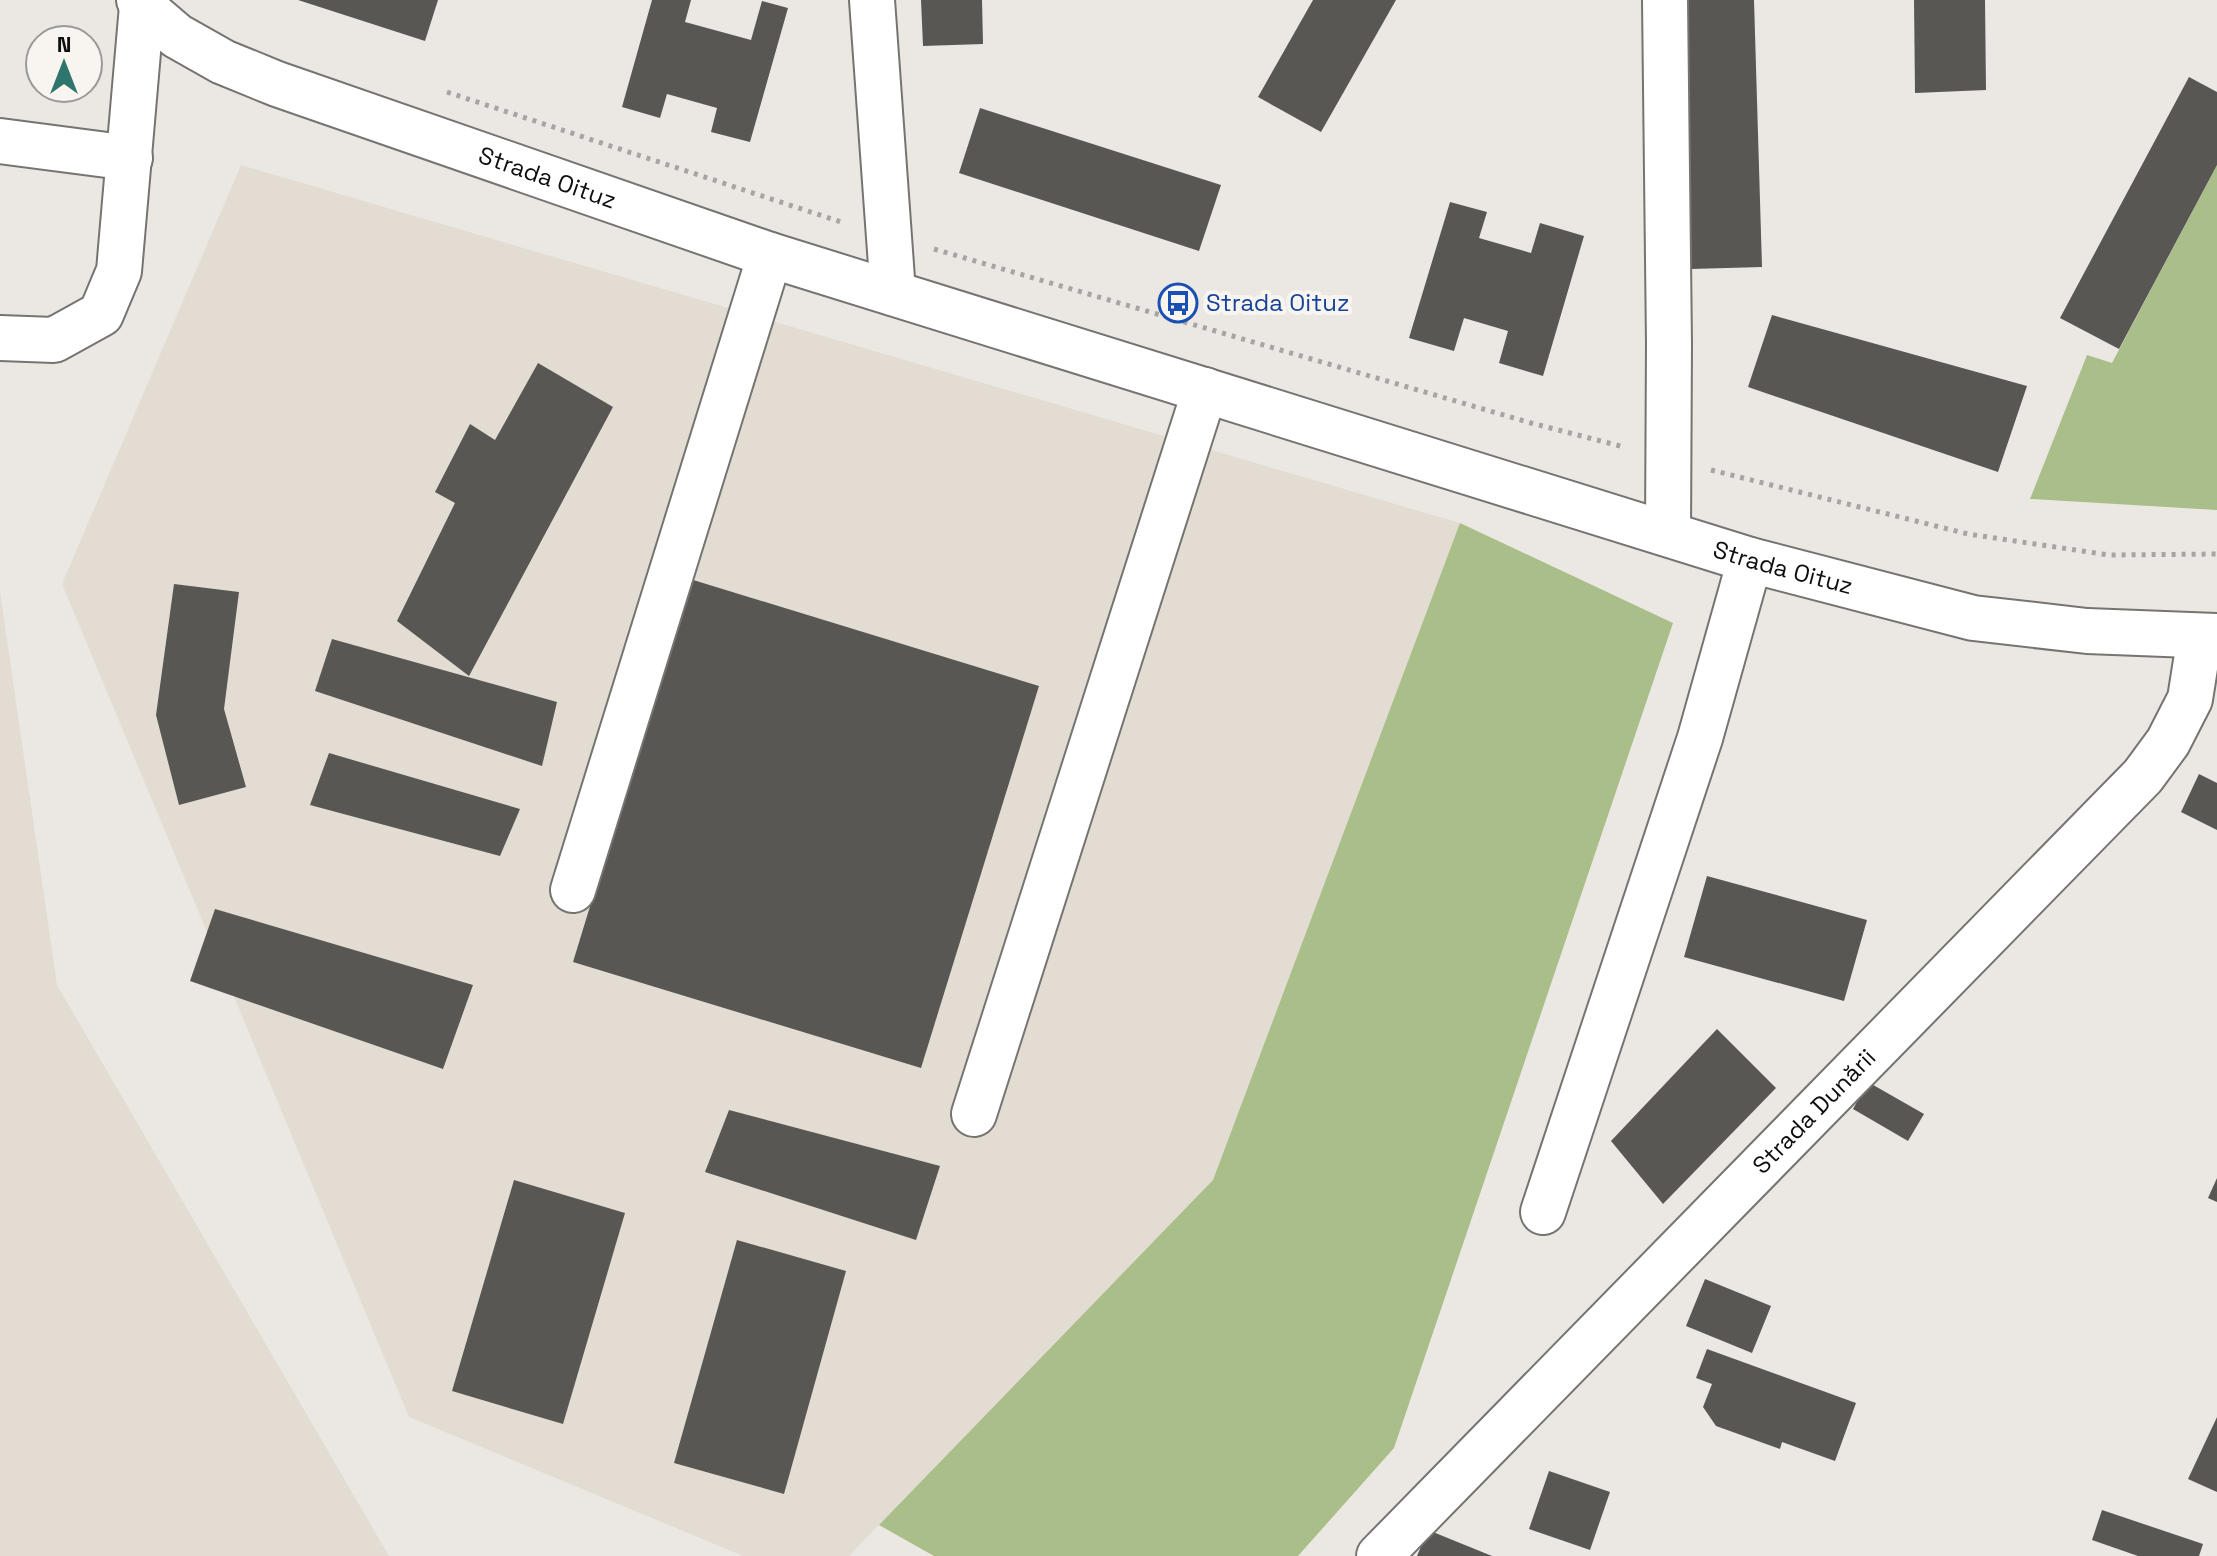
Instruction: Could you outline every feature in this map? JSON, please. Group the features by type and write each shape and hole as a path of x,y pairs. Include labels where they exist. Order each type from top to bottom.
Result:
{"street":[{"path":"872,0 893,293"},
{"path":"1665,0 1668,533"},
{"path":"0,338 54,340 101,314 119,271 141,3"},
{"name":"Strada Oituz","path":"141,3 177,36 223,62 277,84 770,255 1750,560 1973,618 2087,631 2208,636"},
{"path":"0,141 130,158"},
{"path":"573,890 770,255"},
{"path":"974,1114 1205,390"},
{"path":"1543,1212 1700,738 1750,560"},
{"name":"Strada Dunării","path":"1379,1556 2143,776 2168,742 2190,699 2208,636"}],"path":[{"path":"444,91 889,236 1531,423 1668,459 1968,534 2109,555 2217,554"}],"shaded area":[{"path":"241,165 1460,523 1213,1180 849,1556 743,1556 409,1417 62,584"},
{"path":"0,591 57,985 389,1556 0,1556"}],"green space":[{"path":"2217,165 2217,510 2030,499 2087,355 2112,363"},
{"path":"1460,523 1673,623 1394,1448 1298,1556 934,1556 879,1525 1213,1180"}],"building":[{"path":"298,0 438,0 425,41"},
{"path":"652,0 691,0 685,22 751,40 762,1 788,8 750,142 711,132 717,108 667,94 660,118 622,107"},
{"path":"921,0 982,0 983,44 923,46"},
{"path":"1313,0 1396,0 1321,132 1258,97"},
{"path":"1684,0 1754,0 1762,267 1691,269"},
{"path":"1914,0 1985,0 1986,90 1915,93"},
{"path":"2189,77 2217,92 2217,165 2119,349 2060,318"},
{"path":"980,108 1221,185 1199,251 959,173"},
{"path":"1450,202 1487,212 1479,238 1531,253 1540,223 1584,236 1543,376 1499,363 1508,331 1464,318 1454,351 1409,338"},
{"path":"1772,315 2027,386 1998,472 1748,387"},
{"path":"538,363 613,407 469,676 397,621 455,503 435,492 470,424 495,440"},
{"path":"690,579 1039,686 921,1068 573,962"},
{"path":"174,584 239,592 224,709 246,787 179,805 156,715"},
{"path":"332,639 557,702 542,766 315,691"},
{"path":"329,753 520,809 500,856 310,805"},
{"path":"2199,774 2217,783 2217,830 2181,812"},
{"path":"1707,876 1867,920 1844,1001 1684,957"},
{"path":"215,909 473,985 443,1069 190,981"},
{"path":"1717,1029 1776,1088 1663,1204 1611,1141"},
{"path":"1868,1082 1924,1114 1908,1141 1853,1109"},
{"path":"729,1110 940,1166 916,1240 705,1172"},
{"path":"2217,1178 2217,1202 2208,1198"},
{"path":"514,1180 625,1213 563,1424 452,1391"},
{"path":"737,1240 846,1271 784,1494 674,1463"},
{"path":"1705,1279 1771,1306 1752,1353 1686,1326"},
{"path":"1707,1349 1856,1403 1835,1461 1782,1442 1780,1449 1716,1426 1703,1407 1712,1384 1696,1378"},
{"path":"2217,1417 2217,1492 2188,1479"},
{"path":"1549,1471 1610,1492 1590,1550 1529,1529"},
{"path":"2102,1510 2203,1544 2199,1556 2138,1556 2092,1540"},
{"path":"1428,1530 1492,1556 1417,1556"}],"place":[{"name":"Strada Oituz","path":"1178,303"}]}
